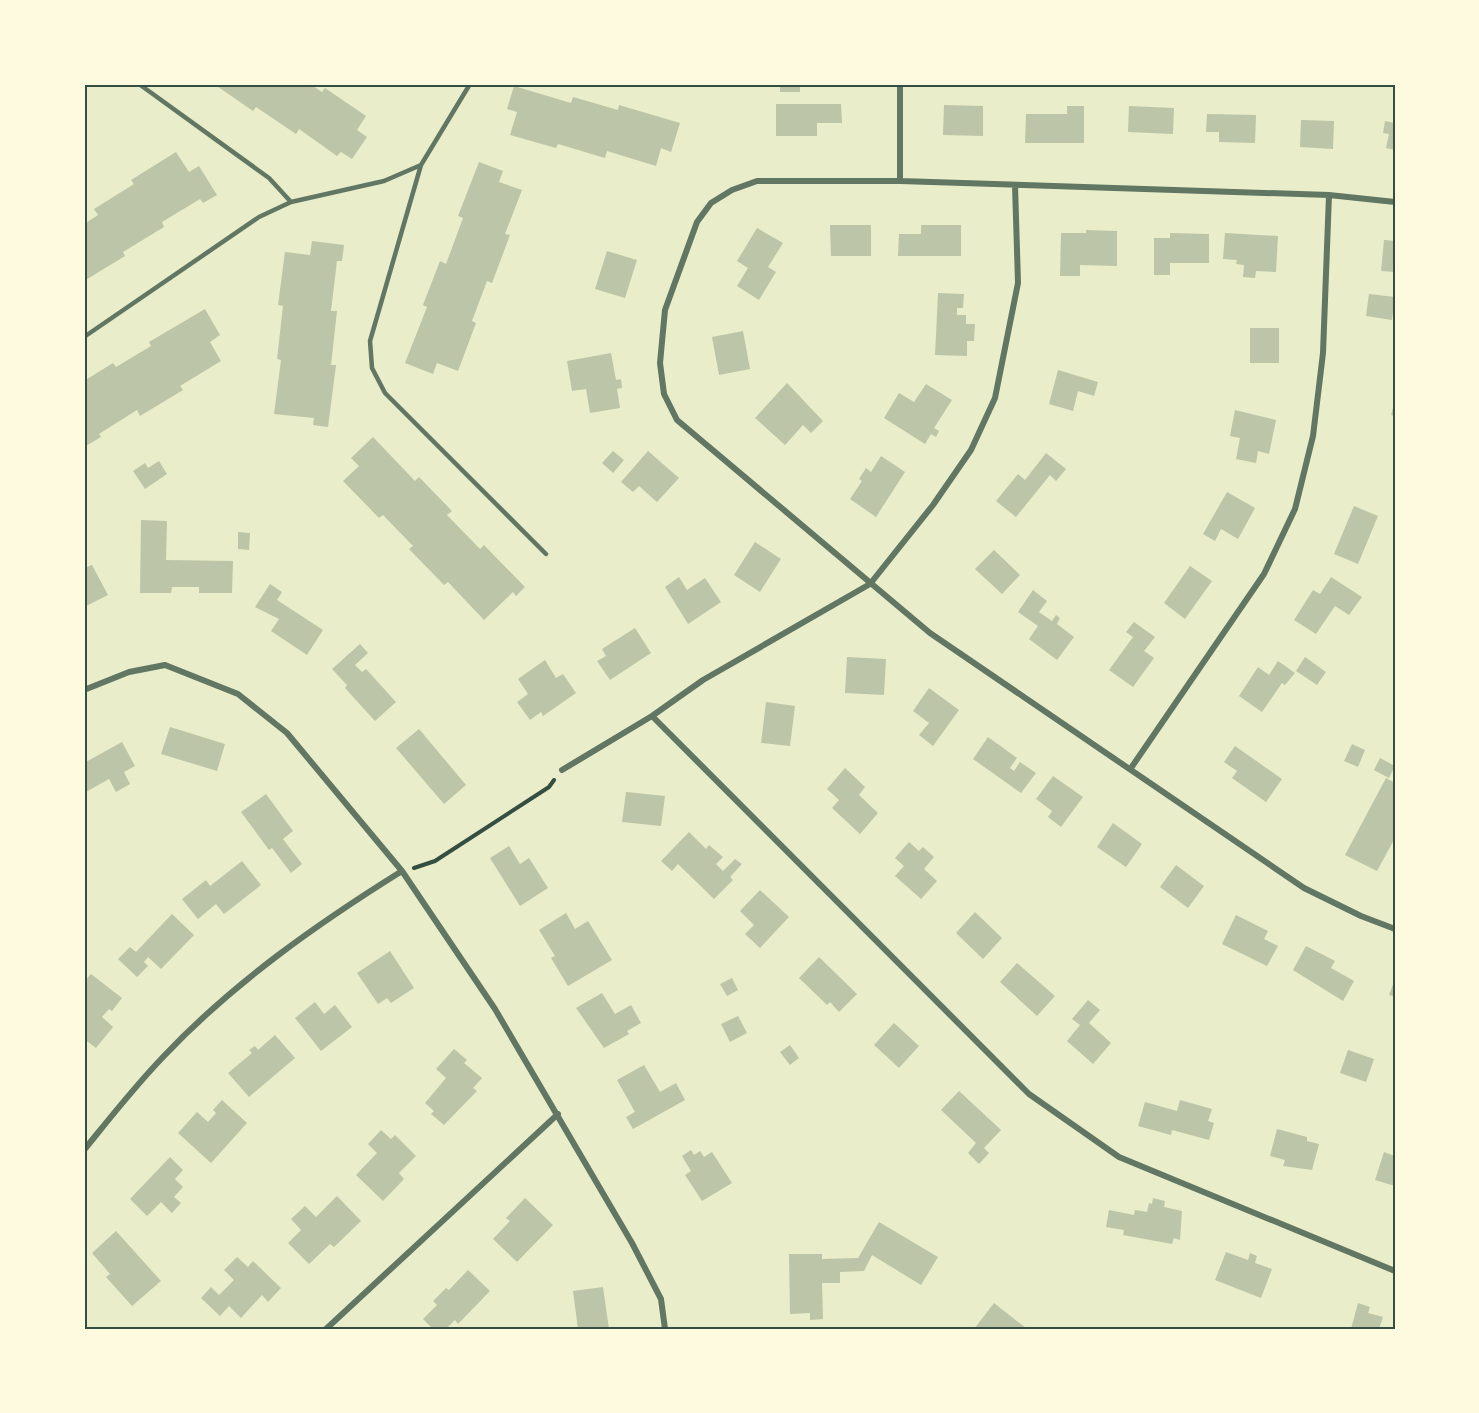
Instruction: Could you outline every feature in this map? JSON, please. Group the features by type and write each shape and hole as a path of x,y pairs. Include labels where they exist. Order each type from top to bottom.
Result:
{"street":[{"path":"900,84 900,181"},
{"path":"1395,202 1329,195 900,181 757,181 732,190 711,203 697,222 665,310 660,363 664,394 677,420 930,633 1304,888 1361,916 1395,929"},
{"path":"562,770 652,716 703,681 870,584 933,505 971,450 995,398 1018,283 1015,185"},
{"path":"1131,768 1264,574 1295,509 1312,436 1323,353 1329,195"},
{"path":"84,690 129,672 165,665 238,694 287,733 402,871 495,1009 558,1114 661,1299 665,1329"},
{"path":"652,716 1029,1094 1119,1157 1395,1271"},
{"path":"84,1150 126,1097 165,1054 209,1013 317,926 402,871"},
{"path":"326,1329 558,1114"}],"lane":[{"path":"139,84 269,178 291,202"},
{"path":"470,84 421,165 370,341 372,368 385,393 546,554"},
{"path":"84,337 259,217 291,202 384,181 421,165"}],"path":[{"path":"402,871 435,861 549,787 562,770"}],"building":[{"path":"214,84 310,84 322,92 325,88 366,116 357,130 367,137 352,159 341,152 337,156 299,129 296,134 256,107 253,111"},
{"path":"780,84 800,84 800,92 780,92"},
{"path":"514,86 571,103 573,97 618,110 619,105 680,123 671,152 661,148 656,166 607,151 605,158 558,144 556,148 510,135 517,112 507,109"},
{"path":"776,104 841,104 842,123 817,123 817,136 776,136"},
{"path":"944,105 983,106 983,136 943,135"},
{"path":"1067,106 1084,106 1084,143 1025,143 1026,114 1067,114"},
{"path":"1129,106 1174,108 1173,134 1128,132"},
{"path":"1207,114 1256,115 1255,143 1219,142 1219,132 1206,132"},
{"path":"1301,120 1334,121 1333,149 1300,147"},
{"path":"1385,121 1395,123 1395,150 1386,148 1389,134 1383,133"},
{"path":"176,152 189,172 199,166 217,195 203,203 200,199 162,222 164,227 123,252 125,256 84,281 84,224 98,215 94,209 134,184 131,180"},
{"path":"479,162 503,171 499,182 522,190 505,234 510,235 492,283 487,281 472,321 476,323 458,371 437,363 433,374 405,363 427,307 423,305 440,261 446,264 463,218 458,216"},
{"path":"830,225 871,225 871,256 831,256"},
{"path":"921,225 961,225 961,256 898,256 899,234 921,234"},
{"path":"757,228 783,243 768,267 776,272 759,300 737,286 748,268 737,261"},
{"path":"1086,230 1117,231 1117,266 1080,265 1080,276 1060,276 1061,233 1086,233"},
{"path":"1170,233 1209,234 1209,263 1170,263 1170,275 1154,275 1154,238 1170,238"},
{"path":"1225,233 1278,236 1276,272 1256,271 1255,278 1243,277 1244,265 1236,264 1237,260 1223,259"},
{"path":"1384,240 1395,241 1395,272 1381,271"},
{"path":"312,241 344,245 342,261 337,261 331,311 337,311 331,365 336,365 328,427 313,425 314,418 274,414 281,360 277,359 283,306 278,305 285,252 310,255"},
{"path":"607,251 637,260 625,298 595,289"},
{"path":"938,293 964,294 963,308 957,308 957,315 966,315 966,324 975,324 974,341 967,341 967,356 935,355"},
{"path":"1369,294 1395,297 1392,320 1366,316"},
{"path":"205,309 220,335 210,342 221,361 180,386 183,390 140,416 137,410 99,434 101,437 84,447 84,381 113,363 116,367 151,346 149,342"},
{"path":"1250,328 1279,328 1279,363 1250,363"},
{"path":"743,331 750,369 719,375 712,337"},
{"path":"611,353 616,380 621,379 622,388 617,389 620,408 590,413 586,389 572,391 567,361"},
{"path":"1058,370 1098,382 1094,396 1078,391 1073,411 1049,404"},
{"path":"787,383 823,421 811,433 803,425 785,445 755,418"},
{"path":"926,384 952,400 934,428 939,431 936,437 931,434 925,444 884,418 899,393 914,402"},
{"path":"1395,400 1395,416 1391,415"},
{"path":"1235,410 1276,420 1269,454 1258,451 1256,463 1236,459 1240,438 1230,436"},
{"path":"373,437 415,481 419,477 452,511 447,515 480,549 484,545 525,587 516,596 513,592 484,620 448,582 444,585 409,549 413,546 383,515 379,518 343,481 359,466 351,458"},
{"path":"613,451 624,460 613,473 602,463"},
{"path":"648,451 679,478 657,502 639,486 633,492 621,482"},
{"path":"1046,453 1066,469 1056,481 1050,475 1016,517 996,501 1018,474 1025,480"},
{"path":"881,456 905,472 876,517 850,499 862,481 859,479 866,468 871,472"},
{"path":"159,461 167,474 145,489 133,471 145,463 148,468"},
{"path":"1227,492 1255,508 1238,539 1221,529 1215,541 1203,534"},
{"path":"1354,506 1378,516 1358,564 1334,554"},
{"path":"141,520 167,521 166,560 233,561 232,593 199,593 199,587 172,587 171,593 140,593"},
{"path":"238,532 250,533 249,550 238,549"},
{"path":"755,542 781,559 760,592 734,575"},
{"path":"994,550 1020,575 1002,594 975,569"},
{"path":"92,565 108,595 84,607 84,568"},
{"path":"1190,566 1212,581 1185,619 1164,603"},
{"path":"679,577 687,590 705,578 721,602 688,624 665,587"},
{"path":"1331,577 1362,597 1349,615 1335,606 1316,634 1294,620 1313,590 1320,594"},
{"path":"270,584 282,592 277,600 323,630 307,655 271,631 279,619 255,607"},
{"path":"1033,590 1047,601 1039,612 1052,621 1056,615 1060,618 1057,624 1074,637 1057,660 1029,639 1038,626 1018,612"},
{"path":"1134,622 1155,637 1144,651 1154,658 1133,687 1109,670 1133,637 1126,632"},
{"path":"635,628 651,653 610,680 597,661 606,656 602,649"},
{"path":"360,644 368,653 355,665 362,672 366,669 396,702 375,721 345,688 347,685 332,669"},
{"path":"847,657 886,659 884,695 845,693"},
{"path":"1305,657 1326,672 1317,685 1296,671"},
{"path":"545,660 556,678 563,674 576,693 543,716 541,712 530,720 517,702 528,694 518,679"},
{"path":"1278,661 1295,673 1285,685 1282,683 1262,712 1239,696 1258,667 1269,675"},
{"path":"929,688 959,710 933,746 919,735 929,723 913,711"},
{"path":"766,702 795,706 790,746 761,743"},
{"path":"170,727 225,744 217,771 161,754"},
{"path":"419,729 466,785 444,804 396,748"},
{"path":"988,737 1017,758 1010,768 1014,771 1020,762 1036,773 1021,793 973,759"},
{"path":"122,742 135,766 124,772 130,784 116,792 109,779 84,793 84,763"},
{"path":"1352,744 1365,750 1358,767 1344,761"},
{"path":"1235,746 1282,779 1266,802 1232,778 1237,771 1224,762"},
{"path":"1380,758 1395,766 1389,778 1374,770"},
{"path":"845,768 865,787 859,795 878,813 860,834 832,808 839,800 827,789"},
{"path":"1053,776 1083,797 1061,827 1048,817 1052,811 1036,799"},
{"path":"1386,778 1395,783 1395,838 1377,871 1345,855"},
{"path":"626,792 665,796 661,826 622,822"},
{"path":"266,794 293,831 283,839 302,864 291,873 272,848 269,850 241,812"},
{"path":"1113,823 1142,844 1126,867 1097,847"},
{"path":"689,832 706,849 709,845 723,857 716,864 723,871 735,859 742,864 730,877 733,880 714,899 678,864 672,871 661,861"},
{"path":"909,842 919,851 923,847 934,857 924,869 937,881 921,899 895,876 904,866 895,858"},
{"path":"509,846 520,864 529,858 548,888 520,906 490,858"},
{"path":"242,861 261,885 224,914 216,904 198,919 182,899 206,880 210,886"},
{"path":"1176,865 1204,886 1188,908 1160,887"},
{"path":"760,890 789,917 760,948 745,934 754,925 740,911"},
{"path":"975,912 1002,938 983,959 956,933"},
{"path":"566,913 575,929 588,921 612,960 568,986 551,958 555,956 539,930"},
{"path":"172,914 194,935 161,969 148,957 144,962 148,966 137,977 118,959 130,947 136,952"},
{"path":"1236,915 1268,931 1264,939 1278,946 1267,966 1222,944"},
{"path":"1306,946 1335,961 1331,968 1354,981 1343,1001 1293,970"},
{"path":"390,951 414,988 391,1003 387,998 378,1004 357,973"},
{"path":"819,957 857,994 839,1012 830,1002 827,1005 799,978"},
{"path":"1017,963 1055,996 1037,1016 1000,982"},
{"path":"91,974 122,998 112,1011 109,1009 102,1017 113,1027 96,1048 84,1039 84,982"},
{"path":"732,978 738,990 727,996 720,984"},
{"path":"1395,979 1395,997 1389,995"},
{"path":"602,993 615,1014 631,1005 641,1023 627,1031 629,1034 604,1048 576,1008"},
{"path":"1088,1000 1100,1010 1089,1023 1111,1043 1093,1064 1067,1041 1080,1025 1072,1019"},
{"path":"315,1002 324,1014 335,1005 352,1027 321,1051 295,1018"},
{"path":"738,1016 747,1033 730,1042 721,1024"},
{"path":"894,1023 919,1046 899,1068 874,1045"},
{"path":"275,1035 295,1058 249,1097 228,1073 252,1053 249,1050 255,1046 258,1050"},
{"path":"790,1045 799,1058 790,1065 780,1052"},
{"path":"454,1049 467,1060 464,1063 482,1078 473,1088 477,1091 444,1125 431,1114 434,1111 425,1103 446,1078 436,1069"},
{"path":"1348,1050 1374,1059 1366,1082 1340,1073"},
{"path":"644,1065 660,1092 676,1083 685,1100 633,1129 626,1117 635,1112 617,1080"},
{"path":"959,1091 1001,1130 984,1148 989,1153 979,1164 968,1153 976,1143 941,1110"},
{"path":"222,1100 247,1123 211,1163 178,1133 197,1112 208,1122 216,1113 213,1110"},
{"path":"1180,1100 1212,1109 1208,1121 1214,1123 1209,1140 1172,1130 1171,1135 1138,1126 1145,1102 1177,1111"},
{"path":"1277,1129 1307,1137 1307,1141 1319,1144 1312,1170 1283,1166 1285,1160 1270,1156"},
{"path":"381,1130 391,1139 395,1135 416,1156 399,1173 404,1179 383,1201 356,1175 377,1153 368,1144"},
{"path":"691,1150 694,1155 700,1151 704,1157 712,1152 732,1183 702,1201 685,1175 691,1171 682,1156"},
{"path":"1384,1152 1395,1156 1395,1186 1375,1180"},
{"path":"170,1157 183,1170 175,1179 183,1187 174,1197 181,1203 172,1213 161,1202 147,1216 130,1199"},
{"path":"337,1196 361,1221 334,1247 330,1244 309,1264 288,1243 301,1230 291,1219 305,1206 316,1217"},
{"path":"525,1198 553,1225 517,1262 493,1239 510,1221 506,1218"},
{"path":"1153,1198 1165,1201 1164,1207 1182,1211 1180,1240 1174,1238 1172,1244 1123,1235 1124,1230 1106,1227 1109,1210 1134,1215 1135,1210 1147,1212"},
{"path":"879,1222 938,1257 921,1285 872,1255 864,1271 840,1272 840,1283 822,1283 823,1319 810,1320 810,1313 790,1314 789,1254 822,1254 822,1259 858,1258"},
{"path":"116,1231 161,1281 132,1306 106,1277 110,1274 92,1253"},
{"path":"1226,1252 1248,1260 1250,1253 1257,1256 1255,1263 1272,1269 1261,1298 1215,1280"},
{"path":"237,1257 248,1267 253,1261 281,1288 268,1302 262,1295 241,1318 229,1306 220,1316 201,1298 211,1287 219,1295 234,1280 224,1270"},
{"path":"468,1270 490,1291 458,1324 455,1320 446,1329 433,1329 423,1319 437,1305 433,1301 446,1288 449,1290"},
{"path":"603,1287 609,1329 578,1329 573,1291"},
{"path":"994,1303 1027,1329 974,1329"},
{"path":"1358,1303 1370,1307 1368,1313 1383,1317 1379,1329 1351,1329"}]}
